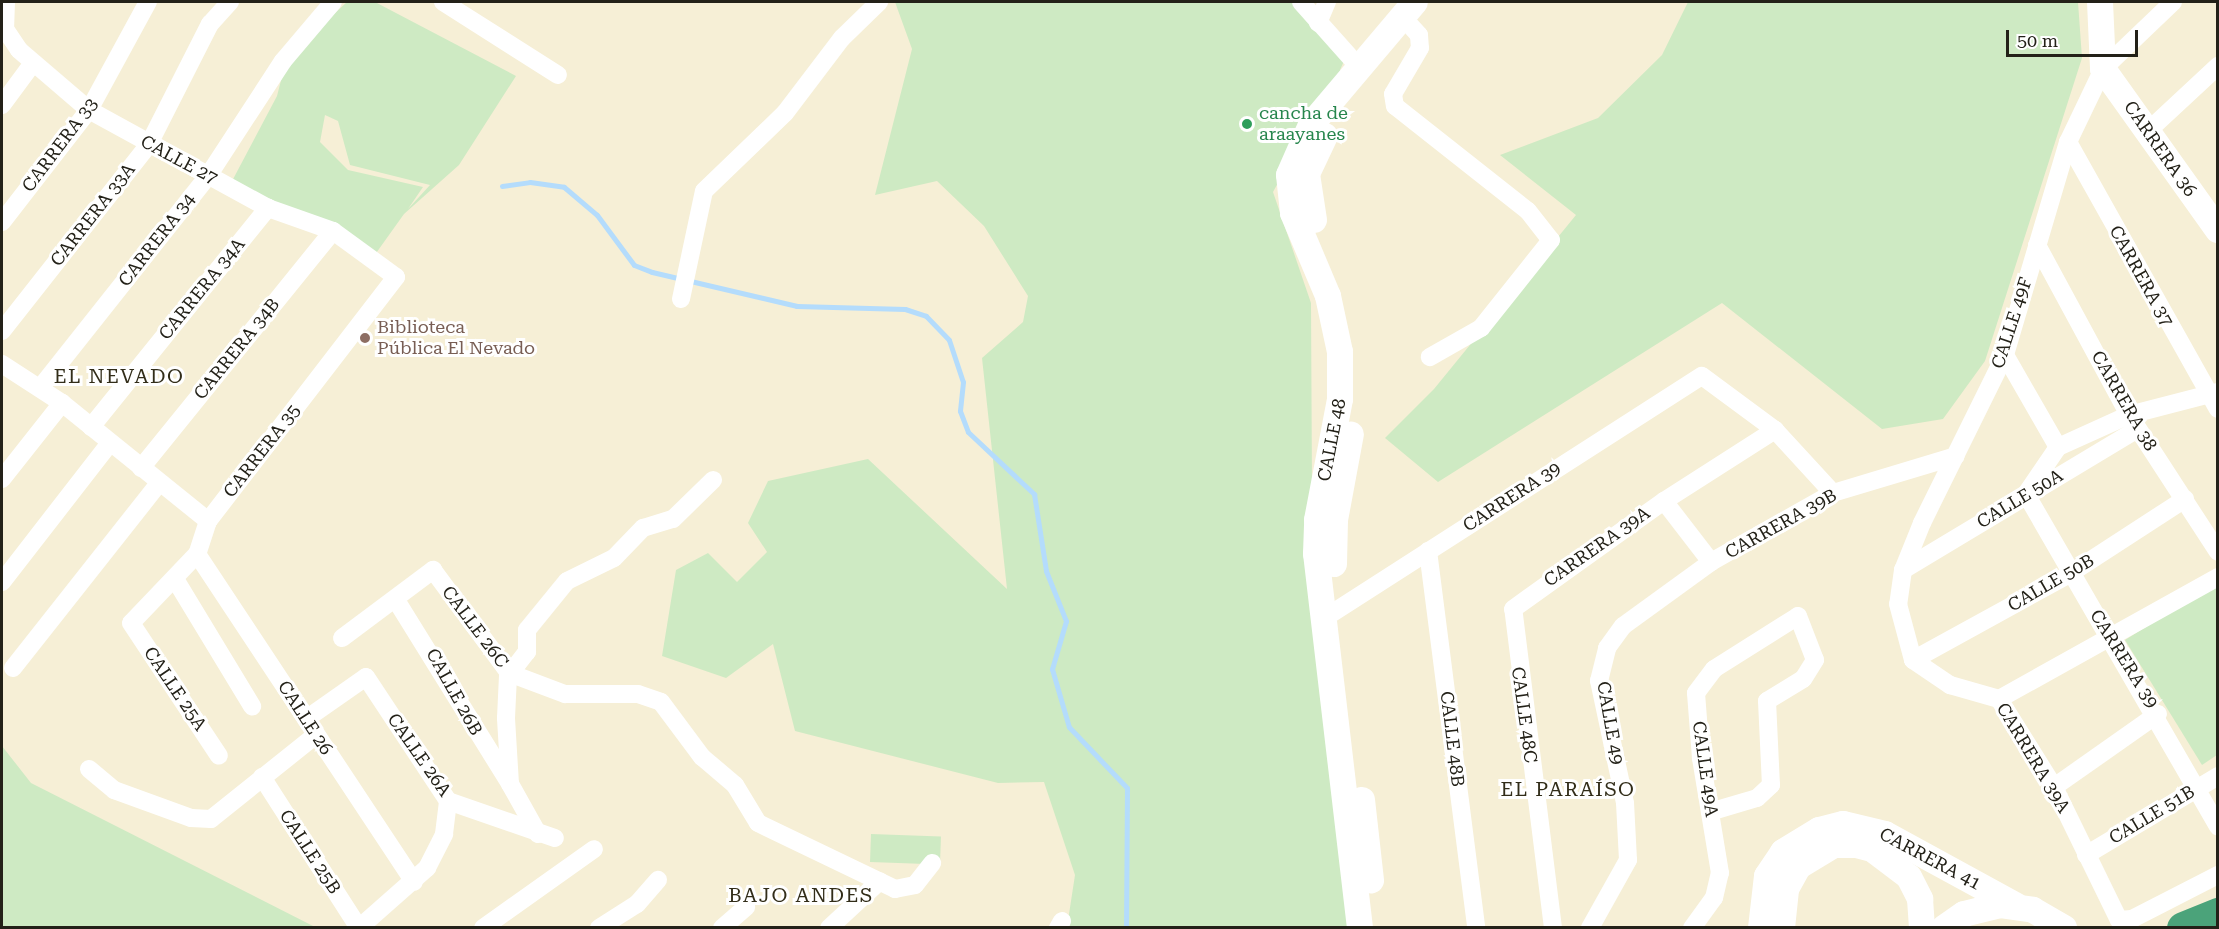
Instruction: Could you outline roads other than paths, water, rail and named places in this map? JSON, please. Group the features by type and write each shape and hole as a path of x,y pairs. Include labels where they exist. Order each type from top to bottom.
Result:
{"highway":[{"path":"2183,927 2217,914"}],"main road":[{"path":"2100,2 2103,69"},
{"name":"CALLE 48","path":"1378,927 1317,520 1340,399 1340,352 1330,302 1293,213 1289,175 1304,136 1358,66 1415,9"},
{"name":"CALLE 48","path":"1360,927 1331,614 1334,532 1357,403 1358,364 1345,295 1310,208 1307,174 1318,147 1415,9"},
{"name":"CARRERA 36","path":"2103,69 2217,230"},
{"name":"CARRERA 41","path":"1761,927 1767,876 1783,852 1843,824 1885,834 2017,906 2064,927"},
{"name":"CARRERA 41","path":"1782,927 1786,889 1799,866 1834,845 1872,849 1910,877 1920,899 1922,927"},
{"path":"1944,927 1981,908 2017,906"}],"street":[{"name":"CALLE 27","path":"6,2 5,29 33,63 89,110 267,208 333,231 396,277"},
{"name":"CARRERA 33","path":"2,222 89,110 148,2"},
{"name":"CARRERA 33A","path":"2,331 149,144 210,24 230,2"},
{"name":"CARRERA 34","path":"40,388 208,176 283,61 333,2"},
{"path":"443,2 558,75"},
{"path":"681,299 704,191 785,113 842,38 879,2"},
{"path":"1301,2 1358,66"},
{"path":"1318,23 1327,2"},
{"path":"2103,69 2173,2"},
{"path":"1415,9 1420,48 1393,94 1395,106 1528,211 1551,240 1481,328 1431,357"},
{"path":"2,105 33,63"},
{"path":"2148,131 2217,66"},
{"name":"CALLE 49F","path":"1903,570 2005,355 2068,142 2103,69"},
{"name":"CARRERA 37","path":"2068,142 2215,399"},
{"name":"CARRERA 34A","path":"91,427 267,208"},
{"name":"CARRERA 34B","path":"141,468 333,231"},
{"name":"CARRERA 38","path":"2037,245 2133,422 2185,499 2217,552"},
{"name":"CARRERA 35","path":"131,623 197,554 208,521 396,277"},
{"path":"2005,355 2058,447"},
{"path":"4,369 40,388 62,403 208,521"},
{"name":"CARRERA 39","path":"1331,614 1702,376 1775,430"},
{"name":"CALLE 50A","path":"1903,570 2026,494 2133,422 2215,399"},
{"path":"2,478 62,403"},
{"path":"2026,494 2058,447 2133,422"},
{"path":"1775,430 1833,493"},
{"name":"CARRERA 39A","path":"1513,609 1664,501 1775,430"},
{"path":"2,582 110,442"},
{"name":"CARRERA 39B","path":"1623,626 1712,562 1833,493 1956,456"},
{"path":"510,784 509,673 527,652 531,624 567,581 614,558 643,528 673,519 713,480"},
{"path":"13,668 159,483"},
{"name":"CARRERA 39","path":"2026,494 2070,573 2158,714 2217,826"},
{"name":"CALLE 50B","path":"1913,660 2070,573 2185,499"},
{"path":"1664,501 1712,562"},
{"name":"CALLE 48B","path":"1428,551 1476,927"},
{"name":"CALLE 26","path":"197,554 414,882"},
{"name":"CALLE 26C","path":"396,600 433,570 509,673 565,694 638,694 661,702 702,757 735,786 758,823 880,881"},
{"path":"1903,570 1898,604 1913,660"},
{"path":"1999,699 2112,638 2217,577"},
{"path":"175,579 252,706"},
{"path":"342,638 396,600"},
{"name":"CALLE 26B","path":"396,600 510,784"},
{"name":"CALLE 48C","path":"1513,609 1552,927"},
{"name":"CALLE 25A","path":"131,623 219,756"},
{"name":"CALLE 49A","path":"1692,927 1714,898 1720,873 1718,844 1710,812 1696,693 1714,669 1802,623 1815,660 1803,679 1767,701 1770,785 1766,793 1739,806 1710,812"},
{"name":"CALLE 49","path":"1590,927 1628,860 1625,803 1599,681 1607,648 1623,626"},
{"name":"CARRERA 39A","path":"1913,660 1950,685 1999,699 2054,787 2119,920 2132,919 2217,875"},
{"name":"CALLE 26A","path":"306,719 366,677 448,801 546,836 510,784"},
{"path":"2054,787 2158,714"},
{"path":"89,769 114,790 191,818 211,819 316,735"},
{"name":"CALLE 51B","path":"2086,855 2217,776"},
{"name":"CALLE 25B","path":"262,777 359,927"},
{"path":"359,927 414,882 437,852 448,801"},
{"path":"483,927 594,849"},
{"path":"829,927 880,881 906,890 932,863"},
{"path":"599,927 637,904 658,880"},
{"path":"722,927 746,907"}],"waterway":[{"path":"502,186 530,182 564,187 597,215 634,265 652,272 797,306 905,309 926,316 949,340 963,382 960,411 968,432 1034,494 1046,571 1066,621 1052,669 1069,727 1127,788 1126,928"}],"place":[{"name":"cancha de araayanes","path":"1247,124"},
{"name":"Biblioteca Pública El Nevado","path":"365,338"}],"district":[{"name":"EL NEVADO","path":"119,376"},
{"name":"EL PARAÍSO","path":"1568,789"},
{"name":"BAJO ANDES","path":"801,895"}]}
